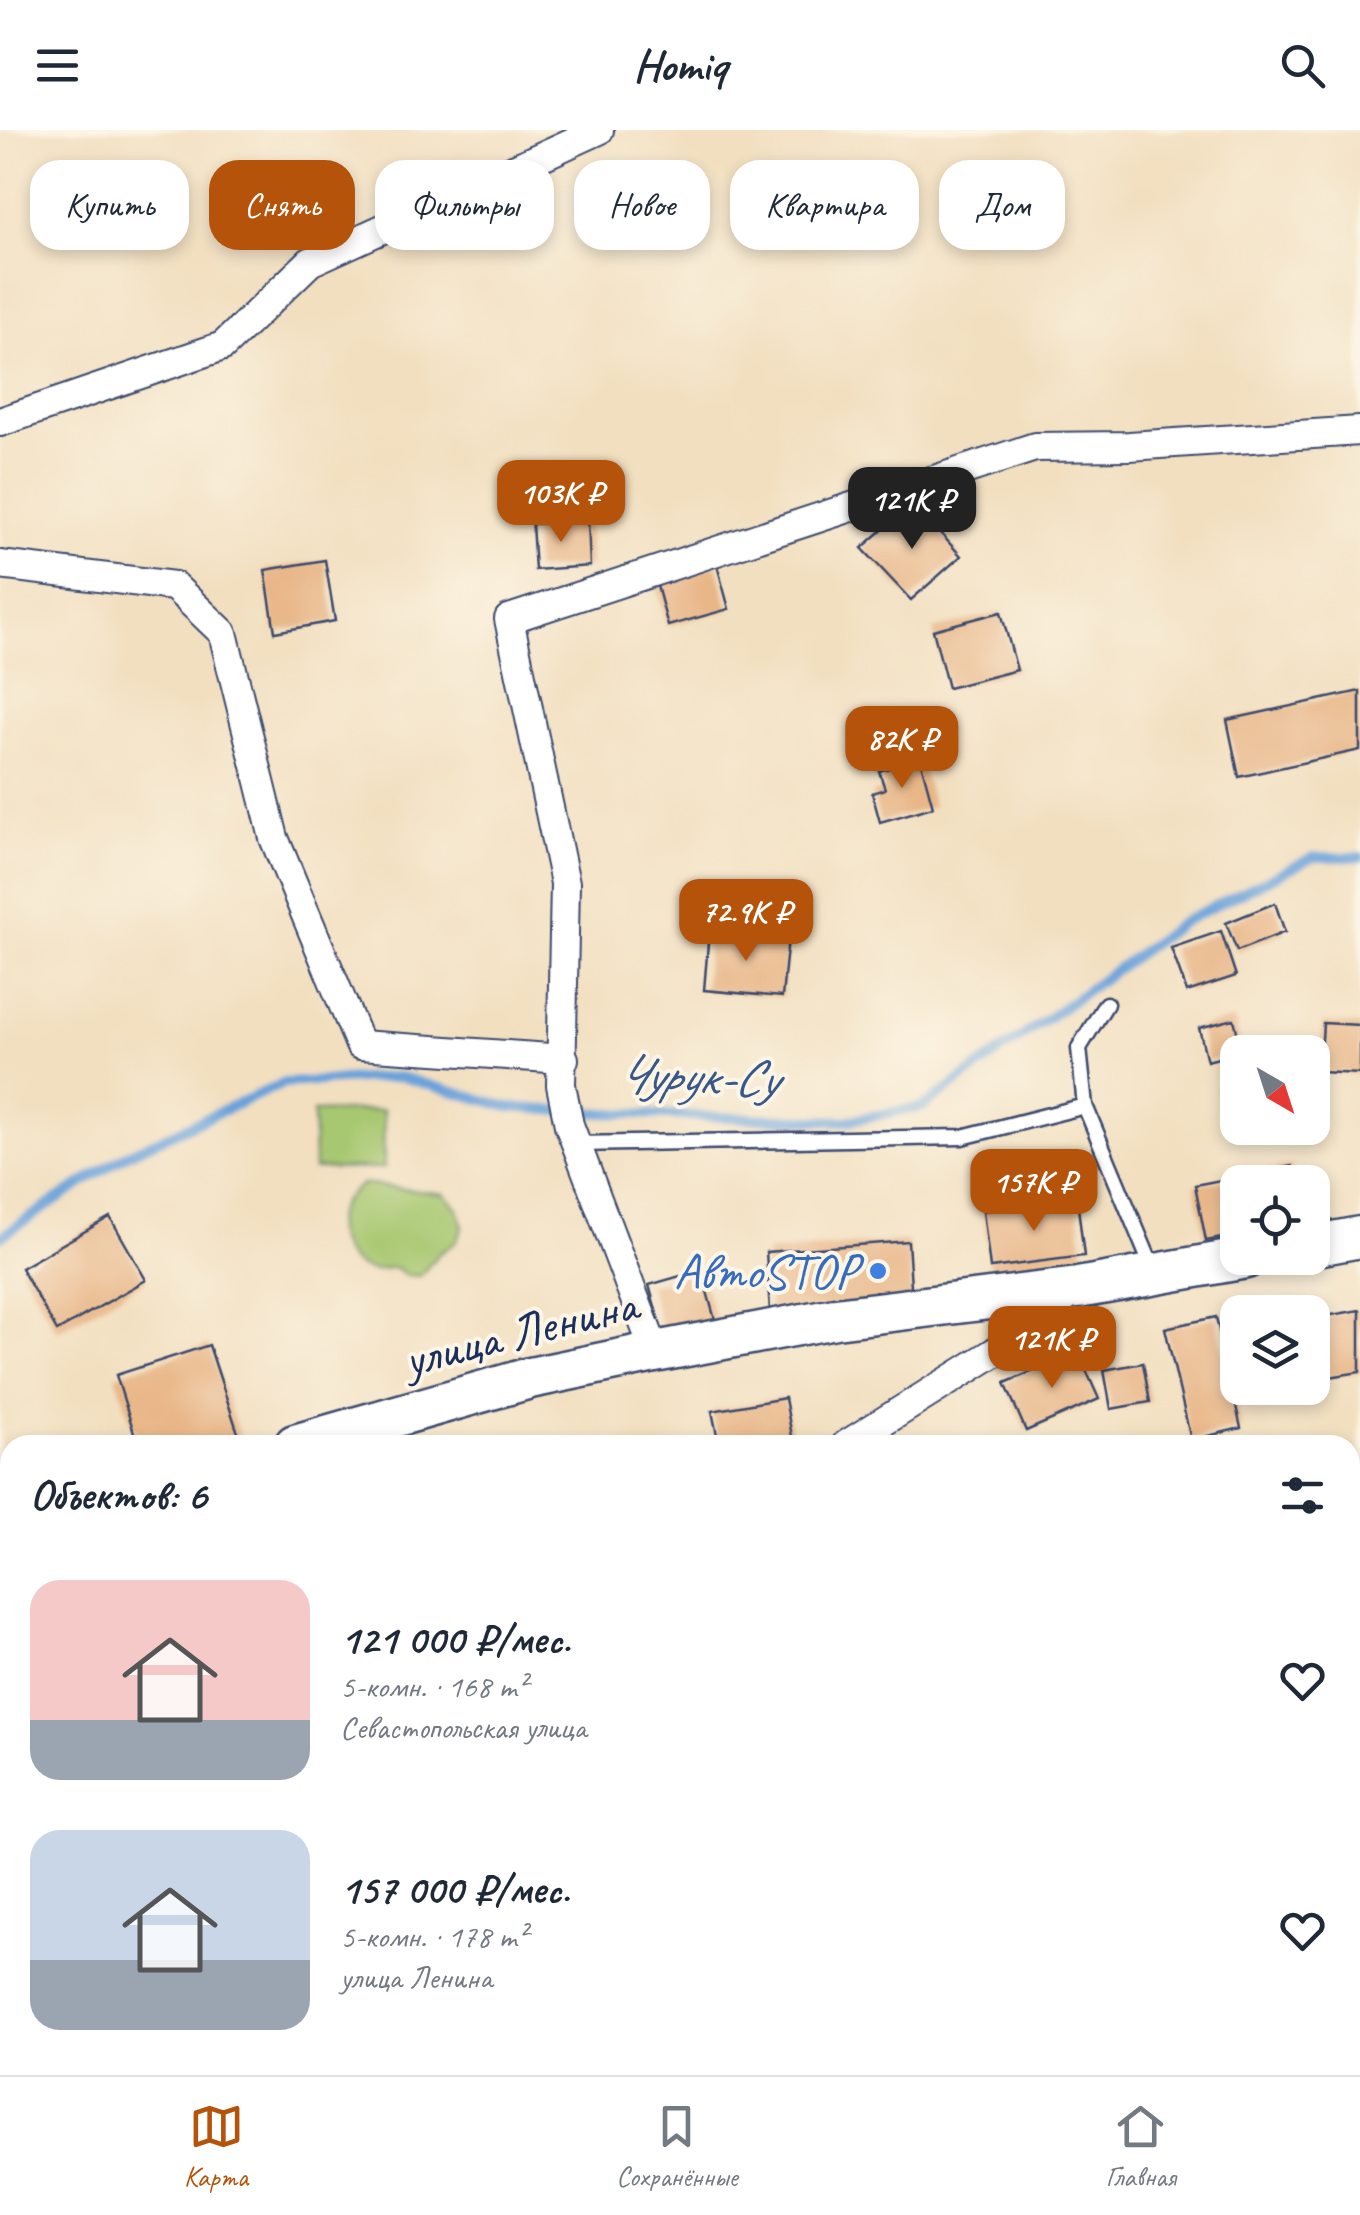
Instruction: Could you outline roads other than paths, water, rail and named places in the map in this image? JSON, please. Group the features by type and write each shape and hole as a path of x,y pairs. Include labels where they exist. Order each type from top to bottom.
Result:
{"main road":[{"path":"1330,1243 1360,1237"},
{"name":"улица Ленина","path":"331,1435 530,1378 655,1352 836,1318 1078,1288 1220,1262"}],"street":[{"path":"0,422 223,346 310,262 599,130"},
{"path":"655,1352 572,1134 562,1072 565,883 509,619 1035,447 1129,446 1360,431"},
{"path":"0,565 174,586 223,634 274,838 360,1045 562,1072"},
{"path":"862,1435 996,1352 1078,1288"}],"lane":[{"path":"1106,1004 1079,1048 1086,1106 1152,1266 1149,1274"},
{"path":"572,1134 962,1138 1086,1106"}],"waterway":[{"name":"Чурук-Су","path":"0,1237 129,1153 284,1083 400,1077 509,1107 574,1112 845,1121 923,1107 1184,921 1313,857 1360,857"}],"place":[{"name":"АвтоSTOP","path":"878,1271"}]}
